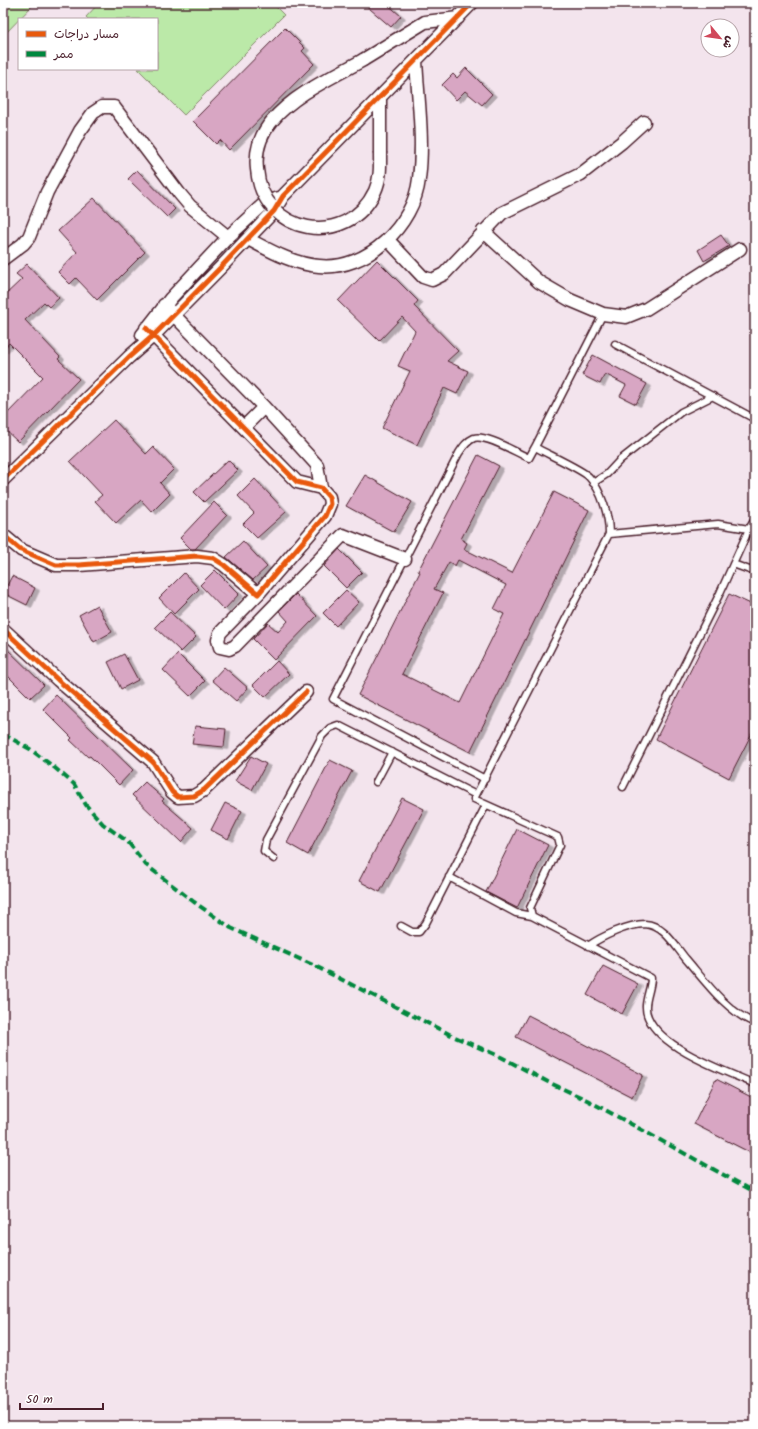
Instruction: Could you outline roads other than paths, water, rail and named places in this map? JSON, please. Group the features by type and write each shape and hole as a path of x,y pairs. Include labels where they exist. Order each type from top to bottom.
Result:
{"street":[{"path":"3,480 129,356 150,332 173,315 220,268 274,212 283,196 472,3"},
{"path":"380,97 380,173 376,190 363,208 355,216 339,225 320,228 305,227 289,222 271,207 263,195 257,177 256,162 258,147 262,136 272,121 288,104 425,22 458,18"},
{"path":"248,239 298,263 320,267 341,265 365,256 388,240 406,218 415,199 419,179 421,122 416,60"},
{"path":"3,259 23,244 29,237 47,192 80,131 93,113 102,107 114,107 190,206 228,237"},
{"path":"388,240 423,277 432,280 444,274 483,231 502,213 581,174 622,142 644,122"},
{"path":"150,332 164,305 228,237 267,201 283,196"},
{"path":"483,231 539,282 570,300 603,314 626,317 646,310 740,249"},
{"path":"209,257 220,268"},
{"path":"164,305 264,407 317,465 321,488 329,497 330,504 325,516 258,594 220,632 218,640 220,647 229,649 235,646 344,535 405,559"},
{"path":"150,332 298,482 321,488"},
{"path":"244,427 264,407"},
{"path":"3,535 21,550 56,565 79,565 197,556 213,558 224,564 258,594"},
{"path":"3,629 58,680 153,762 172,792 178,797 194,796 204,790 306,692"}],"lane":[{"path":"484,779 333,699 459,453 467,442 476,438 485,438 529,458 603,314"},
{"path":"615,344 755,419"},
{"path":"593,483 681,412 713,396"},
{"path":"532,916 530,908 560,845 558,837 474,799 609,534 609,519 602,501 589,476 535,447"},
{"path":"623,787 749,528 755,519"},
{"path":"609,534 718,524 749,528"},
{"path":"732,564 755,572"},
{"path":"274,859 264,851 266,840 322,736 330,728 338,725 476,795"},
{"path":"376,782 392,752"},
{"path":"401,926 412,932 419,932 426,923 486,805"},
{"path":"450,877 516,913 532,916 651,978 651,988 646,1003 648,1017 659,1032 689,1055 710,1066 755,1084"},
{"path":"588,946 625,928 645,924 659,929 675,943 685,957 725,1003 747,1020 755,1023"}]}
